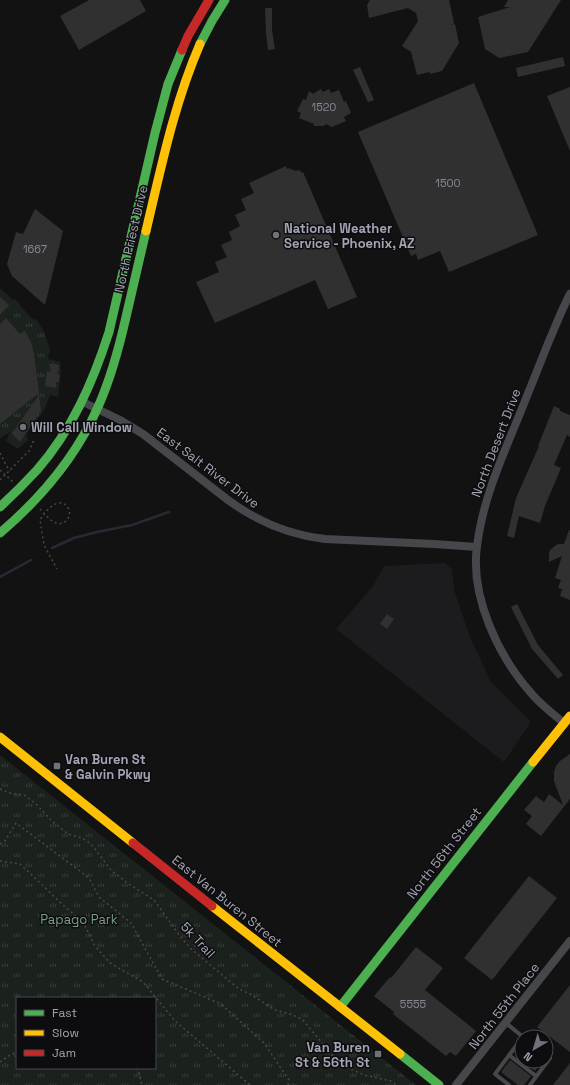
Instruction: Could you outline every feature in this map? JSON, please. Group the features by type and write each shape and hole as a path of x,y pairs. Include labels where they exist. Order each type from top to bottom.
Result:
{"main road":[{"name":"North Priest Drive","path":"0,507 26,484 58,443 83,402 97,371 109,332 168,84 188,36 209,0"},
{"name":"North Priest Drive","path":"0,533 25,511 54,479 72,453 98,409 110,379 118,350 179,97 201,42 225,0"},
{"name":"North 56th Street","path":"340,1007 567,720"},
{"name":"East Van Buren Street","path":"0,737 439,1085"}],"street":[{"name":"North Desert Drive","path":"567,720 550,712 531,694 516,675 492,633 485,616 479,592 477,547 483,513 493,481 557,320 570,294"},
{"name":"East Salt River Drive","path":"83,402 120,420 144,434 228,500 267,524 308,536 325,539 477,547"},
{"name":"North 55th Place","path":"456,1085 570,941"}],"lane":[{"path":"506,1023 514,1030"},
{"path":"509,1085 495,1074 514,1048"},
{"path":"509,1055 536,1076"},
{"path":"530,1085 541,1069"}],"path":[{"path":"0,480 29,451 34,440"},
{"path":"0,452 10,470"},
{"path":"53,521 61,524 67,520 69,516 68,507 61,503 56,503 50,507 40,520 44,545 57,569"},
{"name":"5k Trail","path":"0,789 10,793 24,795 36,804 51,820 68,834 82,838 91,844 111,870 126,882 154,900 190,948 239,989 250,994 275,1010 302,1019 334,1057 344,1066 364,1075 391,1081 396,1085"},
{"path":"0,844 5,841 16,823 89,878 98,897 131,923 162,979 221,1004 264,1043 289,1080 288,1085"},
{"path":"0,861 20,864 82,922 95,946 110,963 143,982 155,997"},
{"path":"156,998 175,1021 250,1085"},
{"path":"0,1062 16,1052"},
{"path":"137,1069 142,1085"}],"shaded area":[{"path":"445,563 452,569 454,590 470,637 491,682 531,722 504,762 336,629 373,586 384,566"}],"green space":[{"path":"0,288 13,300 15,299 34,320 36,319 44,331 50,350 48,359 60,362 61,371 58,397 50,395 45,408 26,435 28,440 18,449 6,441 10,432 0,438"},
{"name":"Papago Park","path":"0,755 416,1085 0,1085"}],"building":[{"path":"89,0 140,0 146,11 79,50 60,16"},
{"path":"370,0 449,0 454,23 451,25 455,24 459,43 442,71 417,75 411,52 402,46 418,21 416,13 408,8 369,18 367,5"},
{"path":"508,0 561,0 528,52 499,58 485,49 478,17 510,7 504,7"},
{"path":"265,8 272,8 272,30 275,49 268,50"},
{"path":"563,57 565,66 518,77 516,68"},
{"path":"360,67 374,100 368,102 353,70"},
{"path":"474,83 538,235 449,272 440,251 418,260 416,254 411,256 358,132"},
{"path":"570,87 570,151 547,96"},
{"path":"321,89 323,92 329,89 331,93 339,90 351,113 344,117 346,121 332,127 326,124 324,126 313,126 314,124 299,118 301,113 297,111 303,99 306,100 309,91 313,94"},
{"path":"286,166 287,169 290,168 294,171 300,170 301,173 303,172 357,297 328,309 315,280 215,323 196,282 219,272 215,262 227,257 221,245 232,240 229,232 240,226 235,215 246,210 241,199 254,193 249,183"},
{"path":"35,209 63,231 45,305 12,276 7,264 16,232 23,234"},
{"path":"0,297 9,305 0,315"},
{"path":"6,318 20,334 25,331 31,342 39,393 0,424 0,324"},
{"path":"51,364 59,365 59,382 56,382 55,388 45,386 47,371 50,372"},
{"path":"39,395 41,411 20,442 12,433"},
{"path":"554,406 560,409 560,411 570,415 570,437 567,435 554,465 561,468 545,506 540,523 519,516 514,538 507,536 516,498 539,446"},
{"path":"569,530 570,600 560,596 562,589 558,588 561,580 555,578 562,556 549,562 550,550 556,545 564,544"},
{"path":"517,604 538,645 563,675 558,679 532,649 511,607"},
{"path":"387,614 394,619 387,629 380,624"},
{"path":"570,754 570,799 541,836 526,824 532,816 524,810 536,796 544,802 549,794 563,805 554,781 554,772 560,761"},
{"path":"529,876 557,898 492,980 464,958"},
{"path":"416,947 443,968 425,990 476,1031 456,1056 450,1052 446,1056 393,1014 394,1012 374,996"},
{"path":"570,985 570,1052 554,1040 554,1029 540,1029 537,1027"},
{"path":"510,1060 514,1063 514,1069 522,1069 531,1076 524,1085 518,1085 501,1072"},
{"path":"570,1063 570,1085 553,1085"}],"waterway":[{"path":"52,548 74,538 132,525 169,512"},
{"path":"0,577 31,560"}],"traffic: fast":[{"path":"200,44 225,0"},
{"path":"0,507 37,470 61,439 80,405 96,369 109,332 155,133 168,84 182,50"},
{"path":"0,533 30,506 56,476 79,443 98,407 114,363 146,231"},
{"path":"340,1007 533,762"},
{"path":"400,1054 439,1085"}],"traffic: slow":[{"path":"146,231 175,113 200,44"},
{"path":"533,762 570,716"},
{"path":"0,737 133,843"},
{"path":"212,906 400,1054"}],"traffic: jam":[{"path":"182,50 188,36 209,0"},
{"path":"133,843 212,906"}],"place":[{"name":"National Weather Service - Phoenix, AZ","path":"276,235"},
{"name":"Will Call Window","path":"23,427"},
{"name":"Van Buren St & Galvin Pkwy","path":"57,766"},
{"name":"Van Buren St & 56th St","path":"378,1054"}]}
